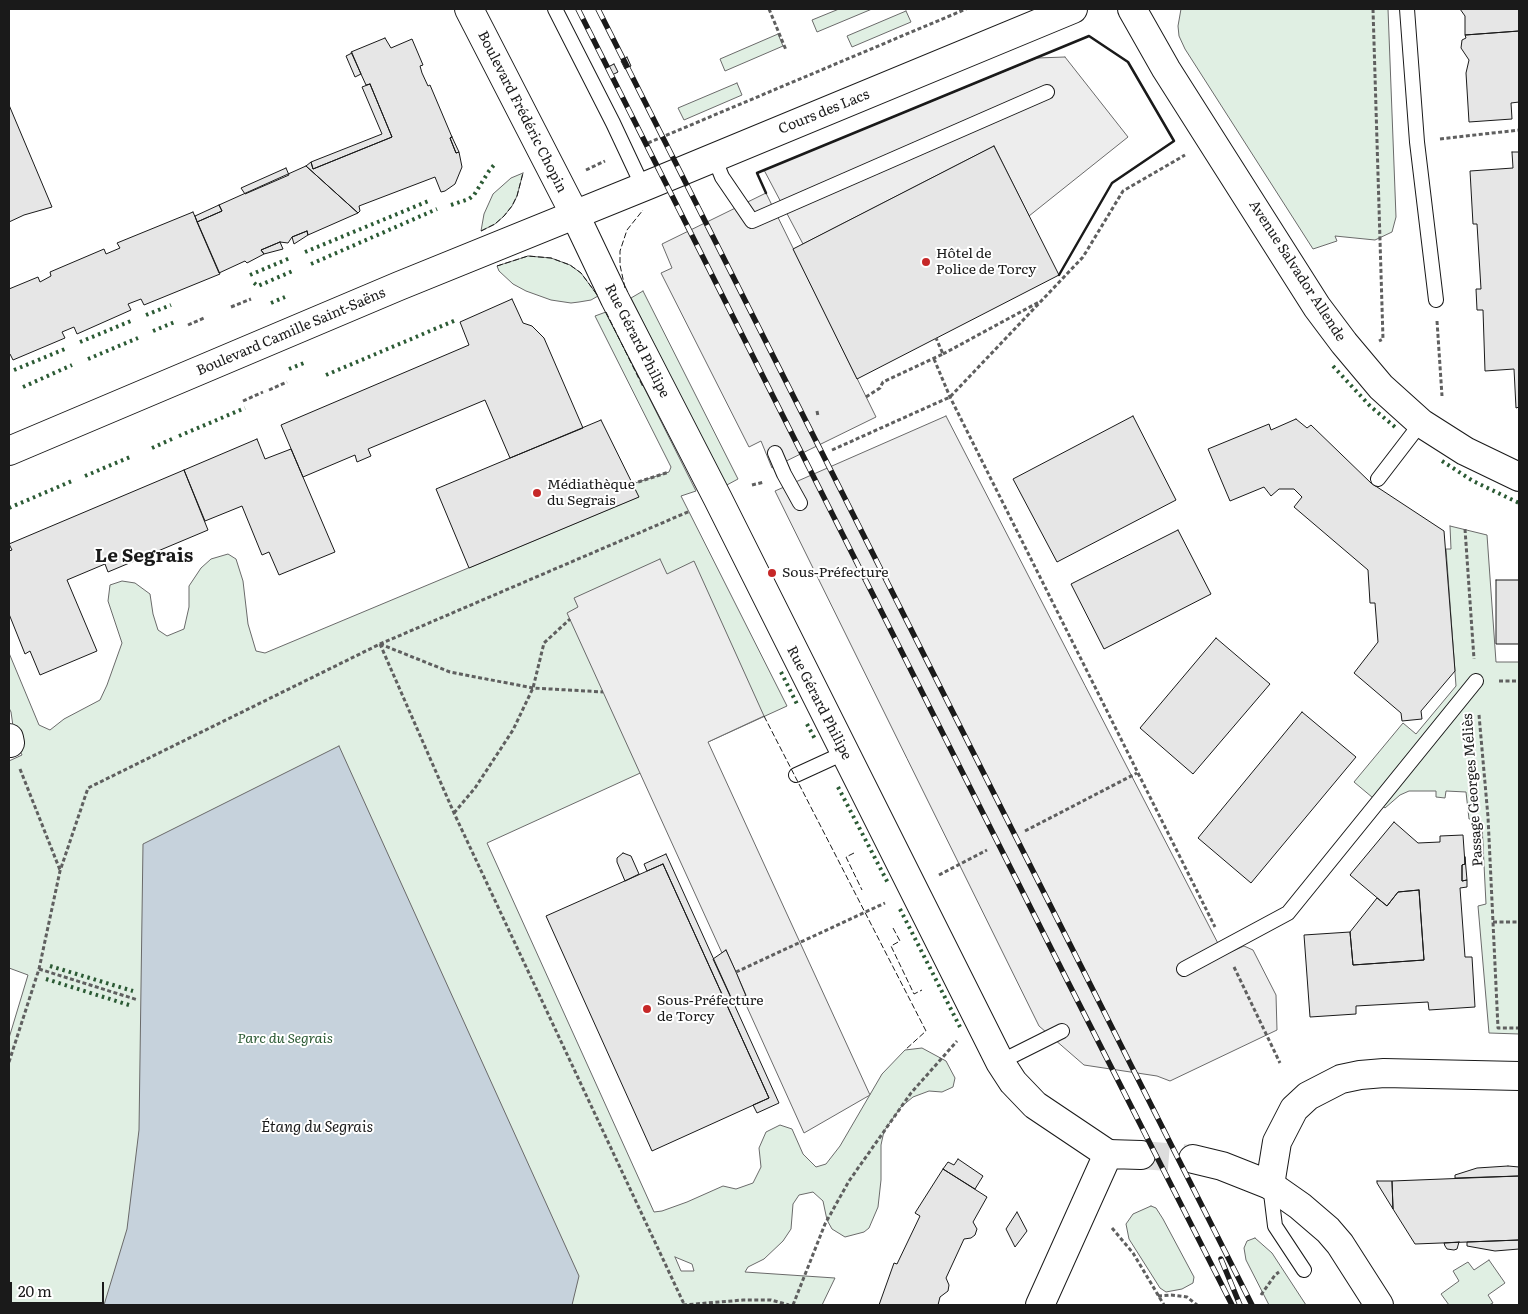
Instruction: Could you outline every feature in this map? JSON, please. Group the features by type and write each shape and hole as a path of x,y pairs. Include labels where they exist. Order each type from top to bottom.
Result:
{"street":[{"name":"Boulevard Frédéric Chopin","path":"469,9 575,214"},
{"name":"Cours des Lacs","path":"575,214 1073,9"},
{"name":"Avenue Salvador Allende","path":"1132,9 1162,63 1325,320 1381,387 1421,423 1465,451 1519,477"},
{"name":"Boulevard Camille Saint-Saëns","path":"9,451 575,214"},
{"name":"Rue Gérard Philipe","path":"575,214 615,299 718,499 1000,1062 1013,1082 1035,1106 1108,1154"},
{"path":"1270,1185 1277,1142 1294,1109 1308,1096 1341,1079 1384,1073 1519,1076"},
{"path":"1040,1305 1108,1154 1140,1155"},
{"path":"1193,1160 1222,1166 1270,1185 1300,1206 1328,1230 1340,1244 1379,1305"}],"lane":[{"path":"555,9 643,187"},
{"path":"1407,9 1418,142 1436,300"},
{"path":"714,157 722,177 752,221 1047,92"},
{"path":"1378,479 1421,423"},
{"path":"775,453 800,503"},
{"path":"1184,968 1288,913 1476,681"},
{"path":"796,775 844,753"},
{"path":"1000,1062 1062,1031"},
{"path":"1270,1185 1274,1226 1304,1270"}],"path":[{"path":"768,9 786,50"},
{"path":"557,181 966,9"},
{"path":"1373,9 1383,339"},
{"path":"1418,142 1519,130"},
{"path":"832,450 950,397 1083,257 1123,191 1190,152"},
{"path":"232,307 251,299"},
{"path":"1436,300 1442,396"},
{"path":"866,396 880,388 883,382 934,359 1042,301"},
{"path":"188,325 204,318"},
{"path":"936,338 943,354"},
{"path":"934,359 950,397 1225,948 1280,1063"},
{"path":"269,390 287,382"},
{"path":"243,401 263,392"},
{"path":"817,411 818,416"},
{"path":"632,484 669,472"},
{"path":"9,1062 40,969 60,871 88,788 380,644 695,508"},
{"name":"Passage Georges Méliès","path":"1465,529 1488,817 1498,1028 1519,1028"},
{"path":"454,813 475,788 513,730 533,688 544,643 570,619"},
{"path":"380,644 450,672 533,688 603,692"},
{"path":"380,644 454,813 683,1305 743,1300 771,1300 791,1305 825,1224 849,1181 911,1093 955,1042 962,1039"},
{"path":"9,741 60,871"},
{"path":"1025,831 1137,773"},
{"path":"933,878 987,850"},
{"path":"736,972 885,903"},
{"path":"1493,922 1519,922"},
{"path":"40,969 138,1000"},
{"path":"1112,1228 1133,1253 1164,1305"},
{"path":"1261,1294 1275,1275 1281,1271"},
{"path":"1158,1296 1171,1294 1187,1296 1197,1305"}],"green space":[{"path":"839,9 872,9 817,32 812,20"},
{"path":"1181,9 1388,9 1396,217 1392,232 1375,240 1335,236 1337,241 1313,249 1185,49 1179,36 1178,26"},
{"path":"906,11 911,22 852,47 847,36"},
{"path":"778,34 783,46 725,71 720,59"},
{"path":"737,83 742,95 684,120 678,108"},
{"path":"523,173 517,196 512,206 495,224 481,231 484,214 493,194 511,178"},
{"path":"528,256 551,258 570,265 581,273 598,296 591,300 571,303 551,300 513,284 499,271 497,266"},
{"path":"643,291 738,479 725,486 631,298"},
{"name":"Parc du Segrais","path":"606,312 696,491 681,496 787,706 487,843 654,1212 687,1202 723,1186 736,1189 753,1183 761,1167 759,1148 766,1132 780,1125 792,1129 803,1154 816,1167 826,1164 840,1146 882,1074 905,1050 922,1048 946,1061 955,1078 953,1087 942,1092 929,1091 913,1097 901,1107 884,1131 881,1145 881,1180 878,1207 869,1228 864,1232 845,1237 832,1229 827,1220 823,1201 813,1192 799,1195 793,1204 791,1229 783,1241 764,1259 748,1267 745,1272 835,1278 822,1305 9,1305 9,1038 28,975 9,968 9,761 22,755 15,740 9,708 9,653 39,725 50,730 64,719 100,700 107,685 122,643 108,601 110,585 122,581 135,583 150,594 158,630 167,636 184,629 189,607 189,586 201,568 211,559 228,554 236,559 243,581 248,624 256,651 265,653 638,497 632,484 669,472 671,467 595,316","holes":["675,1257 692,1264 694,1271 681,1271"]},
{"path":"1450,526 1487,535 1496,662 1519,662 1519,1034 1489,1033 1478,906 1486,904 1482,825 1480,819 1469,819 1466,792 1446,791 1445,798 1436,797 1436,791 1409,791 1400,795 1385,808 1354,782 1403,723 1416,734 1456,686 1446,549 1451,549"},
{"path":"1151,1206 1156,1208 1163,1219 1194,1277 1193,1283 1182,1289 1166,1292 1160,1288 1129,1239 1126,1224 1133,1214"},
{"path":"1255,1238 1272,1253 1306,1305 1269,1305 1246,1260 1244,1248 1247,1241"},
{"path":"1489,1260 1505,1283 1488,1295 1493,1303 1489,1305 1449,1305 1441,1294 1459,1281 1453,1271 1468,1262 1474,1270"}],"shaded area":[{"path":"1065,57 1128,137 1029,216 994,146 803,244 764,170 1037,58"},
{"path":"766,193 876,417 772,468 761,441 749,447 661,273 672,268 662,244"},
{"path":"946,416 1224,955 1244,946 1253,950 1276,995 1277,1030 1170,1081 1157,1076 1084,1065 1039,1026 775,491"},
{"path":"660,559 667,574 694,561 764,716 708,742 870,1095 804,1133 742,996 746,995 726,950 722,953 567,613 578,607 574,598"}],"water":[{"name":"Étang du Segrais","path":"339,746 579,1276 572,1305 104,1305 127,1229 139,1130 143,844"}],"building":[{"path":"1460,9 1519,9 1519,31 1465,35 1465,16"},
{"path":"1519,31 1519,102 1511,103 1512,119 1469,122 1466,73 1469,60 1461,48 1462,40 1466,38 1465,35"},
{"path":"385,38 391,48 412,39 423,65 420,66 422,73 428,86 430,85 452,137 450,138 456,153 459,152 462,167 455,184 445,191 441,192 435,177 359,206 360,211 358,213 306,166 311,162 313,169 392,137 370,84 366,85 351,52"},
{"path":"352,53 361,74 355,77 346,56"},
{"path":"627,57 631,66 625,69 621,61"},
{"path":"614,64 618,72 612,75 608,67"},
{"path":"370,84 392,137 313,169 311,162 382,134 362,87"},
{"path":"9,105 52,207 24,215 9,222"},
{"path":"452,137 459,152 456,153 450,138"},
{"name":"Hôtel de Police de Torcy","path":"994,146 1059,275 857,379 793,249"},
{"path":"1512,152 1519,152 1519,407 1516,408 1514,369 1485,371 1483,310 1477,310 1476,289 1481,289 1477,224 1473,224 1470,171 1513,168"},
{"path":"306,166 358,213 308,235 307,231 292,237 288,243 280,242 261,250 264,254 247,263 245,261 219,273 197,222 222,211 219,205"},
{"path":"286,168 289,175 245,194 241,188"},
{"path":"219,205 222,211 197,222 195,216"},
{"path":"193,212 220,274 144,305 141,299 128,304 131,310 77,334 74,327 62,332 65,338 13,360 9,355 9,289 38,277 40,282 51,276 50,272 104,249 106,254 120,248 117,243"},
{"path":"307,231 308,235 294,244 292,237"},
{"path":"280,242 283,249 264,254 261,250"},
{"path":"512,299 523,323 532,326 544,338 583,428 510,458 485,400 368,449 371,456 357,462 355,455 303,477 281,425 469,345 460,322"},
{"path":"1133,416 1176,500 1057,562 1013,479"},
{"path":"1296,419 1307,428 1311,425 1371,483 1444,531 1455,671 1421,711 1422,719 1402,721 1401,713 1354,673 1378,642 1375,603 1370,603 1368,570 1294,507 1302,497 1294,489 1279,489 1271,496 1264,487 1230,501 1208,449 1269,424 1271,430"},
{"name":"Médiathèque du Segrais","path":"601,420 639,497 469,568 436,489"},
{"path":"257,439 265,459 291,449 335,552 279,575 269,552 262,555 242,506 205,521 184,470"},
{"path":"184,470 208,530 108,572 105,564 67,580 97,651 40,675 30,651 25,654 9,614 9,551 12,550 9,544"},
{"path":"1178,530 1211,594 1104,649 1071,584"},
{"path":"1496,580 1519,580 1519,644 1496,644"},
{"path":"1216,638 1270,684 1193,774 1140,728"},
{"path":"1302,712 1356,757 1251,883 1198,838"},
{"path":"1394,822 1418,843 1440,842 1440,836 1463,835 1465,864 1462,865 1462,881 1467,880 1467,887 1460,888 1465,957 1472,957 1475,1007 1429,1010 1428,1002 1356,1006 1356,1014 1310,1017 1304,935 1350,932 1353,965 1424,960 1419,890 1398,892 1387,906 1350,875"},
{"path":"623,853 631,856 639,874 625,881 617,862 617,858"},
{"path":"666,854 779,1103 757,1113 753,1105 769,1098 663,864 647,871 644,864"},
{"path":"1465,857 1467,880 1462,881 1462,865 1465,864"},
{"path":"663,864 769,1098 652,1151 546,916"},
{"path":"1419,890 1424,960 1353,965 1350,932 1377,898 1387,906 1398,892"},
{"path":"726,950 746,996 731,998 713,959"},
{"path":"958,1159 983,1176 975,1189 943,1169 948,1162 954,1165"},
{"path":"1519,1167 1519,1176 1455,1178 1455,1175 1477,1168"},
{"path":"943,1169 987,1197 973,1222 977,1229 975,1235 964,1239 946,1278 949,1285 948,1291 940,1297 938,1305 879,1305 894,1263 897,1264 920,1216 915,1213"},
{"path":"1519,1176 1519,1240 1415,1244 1393,1209 1392,1181"},
{"path":"1377,1181 1392,1181 1393,1209 1377,1183"},
{"path":"1017,1212 1027,1231 1015,1247 1006,1229"},
{"path":"1519,1240 1519,1249 1495,1251 1467,1246 1467,1242"},
{"path":"1459,1242 1457,1249 1454,1250 1447,1249 1444,1243"}],"tunnel":[{"path":"1141,1155 1193,1159"}],"railway":[{"path":"578,9 1232,1305"},
{"path":"598,9 1252,1305"},
{"path":"1221,1259 1240,1305"}],"hedge":[{"path":"451,205 469,199 474,195 494,165"},
{"path":"305,252 431,200"},
{"path":"311,264 437,209"},
{"path":"250,275 290,258"},
{"path":"254,283 258,286 295,270"},
{"path":"271,303 285,297"},
{"path":"146,315 171,305"},
{"path":"326,375 456,320"},
{"path":"80,342 131,321"},
{"path":"153,331 177,321"},
{"path":"88,359 138,338"},
{"path":"14,370 65,349"},
{"path":"289,369 304,363"},
{"path":"23,387 72,365"},
{"path":"1333,366 1370,406 1395,427"},
{"path":"179,436 245,408"},
{"path":"152,448 172,439"},
{"path":"85,476 130,457"},
{"path":"1442,461 1473,481 1519,503"},
{"path":"9,508 72,481"},
{"path":"781,672 798,706"},
{"path":"807,724 816,741"},
{"path":"838,787 889,885"},
{"path":"900,909 960,1027"},
{"path":"50,966 133,991"},
{"path":"46,979 129,1005"}],"fence":[{"path":"481,231 495,224 512,206 517,196 523,173"},
{"path":"625,288 620,265 620,251 627,230 643,210"},
{"path":"497,266 528,256 551,258 570,265 581,273 598,296"},
{"path":"606,312 643,387"},
{"path":"764,716 926,1031 905,1050"},
{"path":"854,853 846,857 862,890"},
{"path":"893,928 900,941 891,946 914,994 922,990"}],"wall":[{"path":"766,193 757,173 1089,36 1128,62 1174,141 1112,183 1059,275"}],"place":[{"name":"Hôtel de Police de Torcy","path":"926,262"},
{"name":"Médiathèque du Segrais","path":"537,493"},
{"name":"Sous-Préfecture","path":"772,573"},
{"name":"Sous-Préfecture de Torcy","path":"647,1009"}],"district":[{"name":"Le Segrais","path":"144,556"}]}
